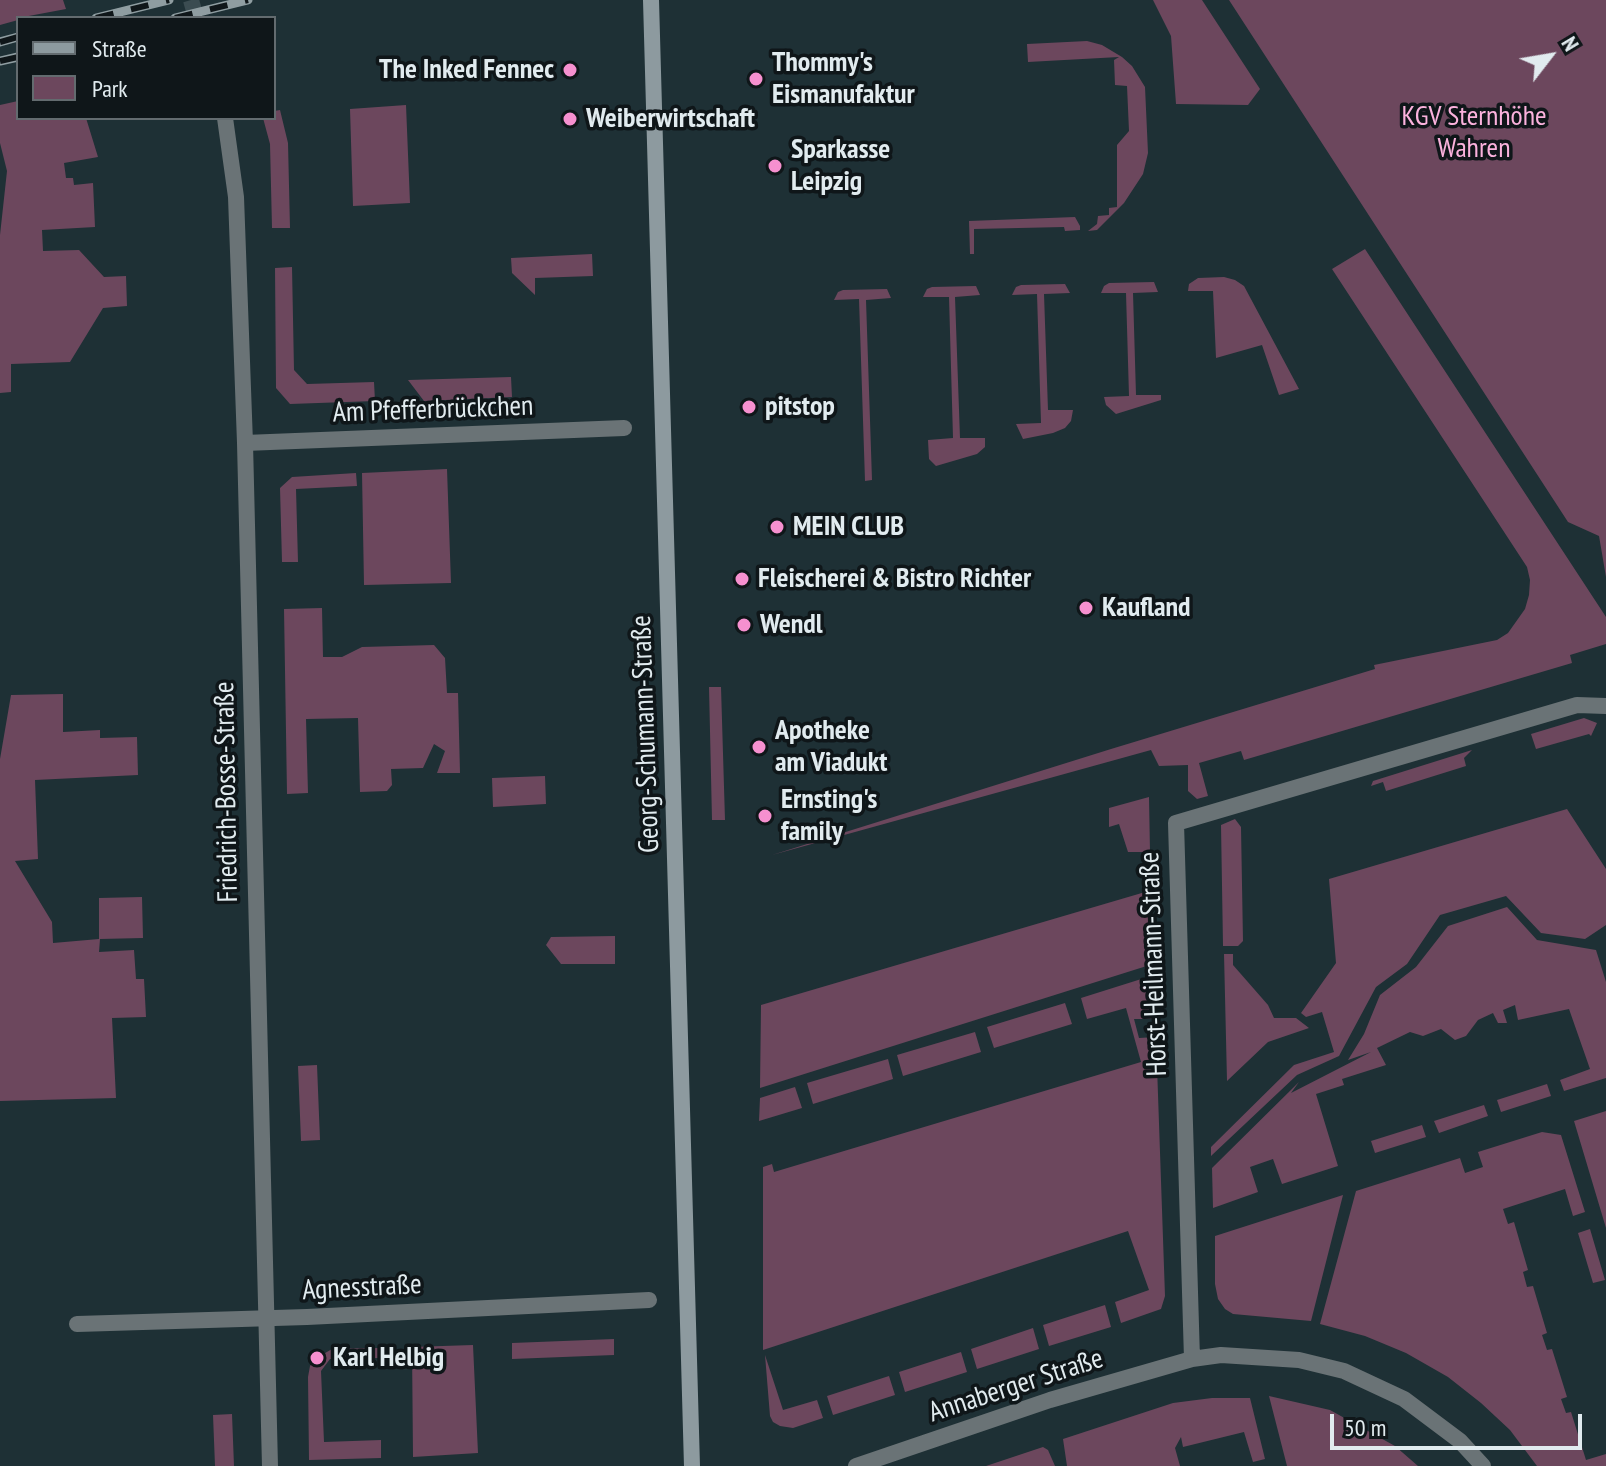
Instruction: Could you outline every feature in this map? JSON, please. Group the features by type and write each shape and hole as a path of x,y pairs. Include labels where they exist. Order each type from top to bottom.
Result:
{"main road":[{"name":"Georg-Schumann-Straße","path":"651,0 692,1466"}],"street":[{"name":"Friedrich-Bosse-Straße","path":"225,120 236,197 245,443 270,1466"},
{"name":"Am Pfefferbrückchen","path":"245,443 624,428"},
{"name":"Horst-Heilmann-Straße","path":"1192,1359 1176,823 1577,705 1606,706"},
{"name":"Agnesstraße","path":"77,1324 649,1300"},
{"name":"Annaberger Straße","path":"856,1466 1050,1400 1192,1359 1221,1355 1299,1360 1344,1371 1404,1399 1460,1441 1483,1466"}],"green space":[{"path":"0,0 63,0 66,9 16,16 16,21 0,25"},
{"path":"1153,0 1202,0 1260,89 1248,105 1176,104 1171,36"},
{"name":"KGV Sternhöhe Wahren","path":"1229,0 1606,0 1606,577 1599,536 1568,522"},
{"path":"1087,41 1102,45 1122,57 1132,66 1145,87 1148,153 1143,174 1124,203 1097,230 1088,231 1097,224 1098,216 1109,215 1109,208 1117,207 1117,145 1129,131 1127,86 1115,85 1114,60 1119,57 1028,62 1027,44"},
{"path":"16,101 16,120 87,120 98,157 64,163 66,178 73,178 74,185 93,183 95,227 42,230 43,251 79,250 104,277 126,276 127,306 103,308 70,362 11,364 11,392 0,393 0,235 7,171 0,143 0,105"},
{"path":"406,105 410,203 353,206 350,109"},
{"path":"280,110 288,143 290,228 272,228 270,144 264,120 276,120 276,111"},
{"path":"1075,217 1080,230 1065,231 1064,227 974,229 974,254 970,254 969,221"},
{"path":"1365,249 1606,617 1606,644 1570,655 1572,663 1244,760 1241,751 1199,763 1208,796 1197,799 1188,791 1188,765 1159,766 1151,750 772,855 1375,669 1374,665 1497,640 1508,633 1525,609 1530,580 1527,567 1332,269"},
{"path":"592,254 593,276 535,278 535,295 512,273 511,258"},
{"path":"292,267 294,370 307,384 374,382 375,401 290,404 276,388 275,268"},
{"path":"1224,277 1244,286 1299,389 1279,395 1262,345 1216,358 1213,291 1188,291 1189,284 1198,278"},
{"path":"1154,282 1158,292 1133,293 1136,395 1161,395 1161,400 1116,414 1106,405 1104,397 1129,396 1126,293 1101,293 1109,283"},
{"path":"1065,284 1070,293 1044,294 1048,410 1073,410 1071,421 1065,428 1053,433 1023,439 1016,424 1041,423 1037,294 1012,295 1021,285"},
{"path":"976,286 980,295 955,297 960,438 985,438 985,447 977,454 936,466 929,459 928,440 953,438 949,297 923,297 932,287"},
{"path":"887,289 891,298 866,300 872,480 865,481 859,299 834,300 843,290"},
{"path":"511,377 512,397 424,401 408,380"},
{"path":"447,469 451,583 364,585 362,473"},
{"path":"356,473 357,486 296,489 298,562 282,562 280,488 292,477"},
{"path":"322,608 323,657 342,657 362,647 434,645 445,658 447,693 458,693 460,773 437,773 445,751 434,744 423,768 391,769 392,785 387,791 360,792 358,718 306,719 308,793 287,794 284,609"},
{"path":"709,687 721,687 725,820 712,820"},
{"path":"63,694 63,732 100,730 100,738 137,737 138,775 35,780 38,859 15,861 52,922 53,943 99,939 99,898 142,897 143,938 100,939 99,952 134,950 136,979 144,979 146,1017 112,1018 116,1098 0,1101 0,759 11,695"},
{"path":"1584,718 1597,723 1591,736 1589,734 1536,749 1531,734"},
{"path":"1472,750 1464,758 1466,766 1386,791 1383,782 1371,786 1373,781"},
{"path":"545,776 546,804 493,807 492,778"},
{"path":"1149,797 1150,852 1128,852 1119,824 1109,827 1109,808"},
{"path":"1567,809 1606,869 1606,925 1585,939 1541,933 1506,896 1440,915 1407,964 1376,987 1339,1056 1297,1075 1211,1156 1211,1147 1294,1065 1334,1052 1322,1012 1306,1017 1301,1013 1336,963 1329,879"},
{"path":"1235,819 1241,827 1243,941 1238,946 1223,946 1221,825"},
{"path":"1152,890 1153,964 760,1088 761,1005"},
{"path":"1507,907 1537,940 1596,950 1606,982 1606,1078 1564,1091 1560,1080 1590,1069 1569,1009 1518,1020 1515,1005 1503,1010 1507,1023 1498,1023 1493,1013 1478,1020 1466,1036 1455,1040 1441,1029 1423,1036 1410,1032 1377,1048 1386,1065 1342,1079 1344,1085 1316,1094 1338,1166 1282,1184 1273,1159 1250,1167 1258,1192 1213,1208 1212,1168 1299,1082 1291,1093 1371,1052 1348,1060 1364,1034 1380,995 1416,967 1448,926"},
{"path":"615,936 615,964 561,964 546,945 551,937"},
{"path":"1224,954 1233,954 1233,965 1268,1005 1274,1018 1296,1018 1309,1028 1268,1042 1227,1081"},
{"path":"1154,975 1156,1019 1134,1019 1139,1038 1156,1037 1165,1296 1161,1309 1121,1323 1115,1302 1149,1290 1128,1231 763,1350 763,1167 772,1164 774,1172 1141,1062 1126,1008 1087,1019 1081,998"},
{"path":"1065,1003 1072,1024 994,1048 987,1027"},
{"path":"975,1032 981,1052 903,1076 897,1055"},
{"path":"888,1059 893,1079 813,1104 807,1083"},
{"path":"317,1065 320,1140 301,1141 298,1066"},
{"path":"1547,1084 1551,1096 1501,1112 1497,1100"},
{"path":"795,1087 802,1108 759,1121 760,1098"},
{"path":"1484,1105 1488,1116 1439,1133 1434,1121"},
{"path":"1606,1111 1606,1228 1574,1121"},
{"path":"1422,1125 1426,1137 1375,1153 1371,1141"},
{"path":"1542,1132 1561,1135 1585,1212 1573,1216 1565,1189 1503,1209 1508,1224 1514,1222 1528,1270 1523,1272 1527,1287 1533,1286 1547,1333 1542,1335 1547,1350 1552,1349 1567,1397 1561,1399 1566,1413 1571,1412 1586,1460 1606,1454 1606,1466 1537,1466 1510,1430 1448,1377 1406,1353 1365,1336 1320,1324 1356,1191 1460,1158 1465,1173 1483,1167 1478,1152"},
{"path":"1343,1195 1311,1321 1233,1314 1225,1309 1218,1299 1215,1284 1215,1236"},
{"path":"1590,1229 1605,1280 1593,1283 1578,1233"},
{"path":"1105,1305 1111,1327 1049,1346 1043,1325"},
{"path":"1033,1328 1039,1349 977,1369 971,1349"},
{"path":"614,1339 614,1355 512,1359 512,1343"},
{"path":"473,1345 478,1453 413,1457 412,1347"},
{"path":"378,1348 378,1358 330,1359 321,1371 324,1442 381,1440 381,1458 309,1460 310,1366 315,1359 332,1349"},
{"path":"961,1352 967,1372 905,1392 899,1372"},
{"path":"765,1355 783,1410 817,1400 823,1418 793,1428 773,1422"},
{"path":"889,1376 895,1395 833,1415 827,1396"},
{"path":"1269,1396 1330,1410 1395,1446 1418,1466 1287,1466"},
{"path":"1212,1398 1250,1398 1265,1459 1253,1462 1244,1432 1183,1447 1181,1437 1175,1448 1180,1466 1067,1466 1063,1439 1173,1403"},
{"path":"232,1414 234,1466 215,1466 213,1415"},
{"path":"1043,1447 1048,1450 1055,1466 986,1466"}],"tunnel":[{"path":"191,0 195,16"}],"railway":[{"path":"104,16 169,0"},
{"path":"183,16 248,0"},
{"path":"0,42 16,38"},
{"path":"0,61 16,57"}],"place":[{"name":"The Inked Fennec","path":"570,70"},
{"name":"Thommy's Eismanufaktur","path":"756,79"},
{"name":"Weiberwirtschaft","path":"570,119"},
{"name":"Sparkasse Leipzig","path":"775,166"},
{"name":"pitstop","path":"749,407"},
{"name":"MEIN CLUB","path":"777,527"},
{"name":"Fleischerei & Bistro Richter","path":"742,579"},
{"name":"Kaufland","path":"1086,608"},
{"name":"Wendl","path":"744,625"},
{"name":"Apotheke am Viadukt","path":"759,747"},
{"name":"Ernsting's family","path":"765,816"},
{"name":"Karl Helbig","path":"317,1358"}]}
